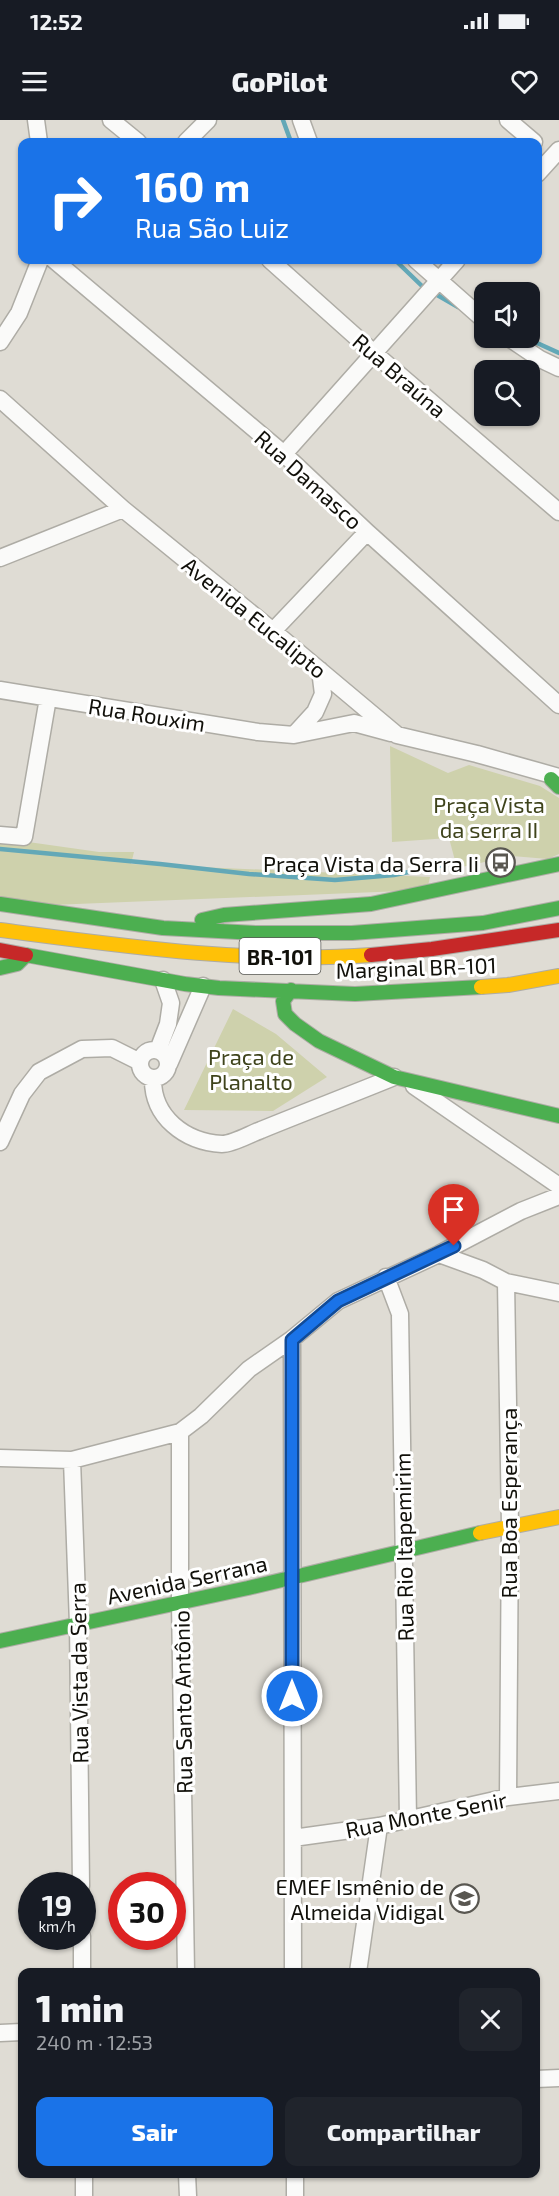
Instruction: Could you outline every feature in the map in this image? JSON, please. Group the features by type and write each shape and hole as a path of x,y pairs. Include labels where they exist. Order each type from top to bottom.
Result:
{"main road":[{"path":"163,928 224,915 371,904 559,864"},
{"name":"BR-101","path":"0,904 163,928 209,932 352,933 483,923 559,908"},
{"name":"BR-101","path":"0,930 158,951 256,956 355,956 470,944 559,930"},
{"name":"Marginal BR-101","path":"0,950 203,986 367,993 508,984 559,976"},
{"path":"0,968 17,964 26,955"},
{"path":"291,990 283,1001 285,1014 319,1041 400,1079 559,1116"},
{"name":"Avenida Serrana","path":"0,1641 559,1518"}],"street":[{"path":"36,120 38,138"},
{"path":"111,120 133,138"},
{"path":"190,138 208,120"},
{"path":"301,120 308,138"},
{"path":"508,120 528,138"},
{"path":"542,148 557,157 542,170"},
{"path":"0,342 19,313 38,264"},
{"name":"Rua Damasco","path":"59,264 284,454 559,705"},
{"name":"Rua Braúna","path":"274,264 559,512"},
{"path":"420,264 474,312"},
{"path":"284,454 453,264"},
{"path":"524,348 559,368"},
{"name":"Avenida Eucalipto","path":"0,399 123,509 397,735 477,754 554,780"},
{"path":"0,558 123,509"},
{"path":"273,631 367,532"},
{"path":"294,735 315,712 323,694 320,670"},
{"name":"Rua Rouxim","path":"0,690 258,732 294,735 354,723 397,735"},
{"path":"0,835 24,837 48,698"},
{"path":"158,1050 168,1024 171,1003 163,980"},
{"path":"169,1064 166,1055 158,1050 149,1051 140,1062 141,1070 148,1077 153,1078 166,1073 203,986"},
{"path":"0,1142 22,1094 39,1072 82,1049 112,1048 140,1062"},
{"path":"153,1078 153,1092 159,1108 170,1123 190,1137 224,1144 400,1079 559,1186"},
{"path":"462,1120 460,1115 462,1108 467,1101 476,1098"},
{"path":"0,1458 72,1460 180,1432 201,1416 249,1369 292,1340 338,1301 439,1254 521,1211 559,1196"},
{"path":"439,1254 483,1270 506,1282 559,1293"},
{"name":"Rua Rio Itapemirim","path":"386,1277 399,1314 408,1819"},
{"name":"Rua Boa Esperança","path":"506,1282 510,1527 508,1797"},
{"path":"292,1340 293,1968"},
{"name":"Rua Santo Antônio","path":"180,1432 180,1603 186,1968"},
{"name":"Rua Vista da Serra","path":"72,1460 78,1624 81,1872"},
{"name":"Rua Monte Senir","path":"293,1838 379,1826 508,1797 559,1791"},
{"path":"359,1968 379,1826"},
{"path":"82,1950 82,1968"},
{"path":"0,2032 18,2032"},
{"path":"540,2079 559,2078"},
{"path":"84,2178 84,2196"},
{"path":"188,2178 188,2196"},
{"path":"295,2178 295,2196"}],"green space":[{"name":"Praça Vista da serra II","path":"390,746 448,773 469,765 540,786 559,798 559,854 548,859 512,856 457,868 449,838 392,842"},
{"path":"0,838 99,852 134,852 131,864 430,877 427,890 0,907"},
{"name":"Praça de Planalto","path":"233,1009 276,1034 327,1077 273,1111 184,1110"}],"waterway":[{"path":"283,120 290,138"},
{"path":"399,264 423,287"},
{"path":"432,292 458,307"},
{"path":"540,344 559,353"},
{"path":"0,849 249,874 335,880 394,875 448,864"}],"traffic: fast":[{"path":"551,779 559,787"},
{"path":"202,920 224,915 371,904 559,864"},
{"path":"0,904 163,928 256,933 352,933 483,923 559,908"},
{"path":"0,968 17,964 26,955 219,988 355,994 481,987"},
{"path":"291,990 283,1001 285,1014 295,1024 319,1041 394,1077 559,1116"},
{"path":"0,1641 248,1588 480,1533"}],"traffic: slow":[{"path":"0,930 185,952 278,957 371,955"},
{"path":"481,987 559,976"},
{"path":"480,1533 559,1517"}],"traffic: jam":[{"path":"371,955 432,949 559,930"},
{"path":"0,950 26,955"}],"place":[{"name":"Praça Vista da Serra Ii","path":"500,863"},
{"name":"EMEF Ismênio de Almeida Vidigal","path":"465,1899"}],"route":[{"path":"292,1696 292,1340 338,1301 454,1246"}]}
